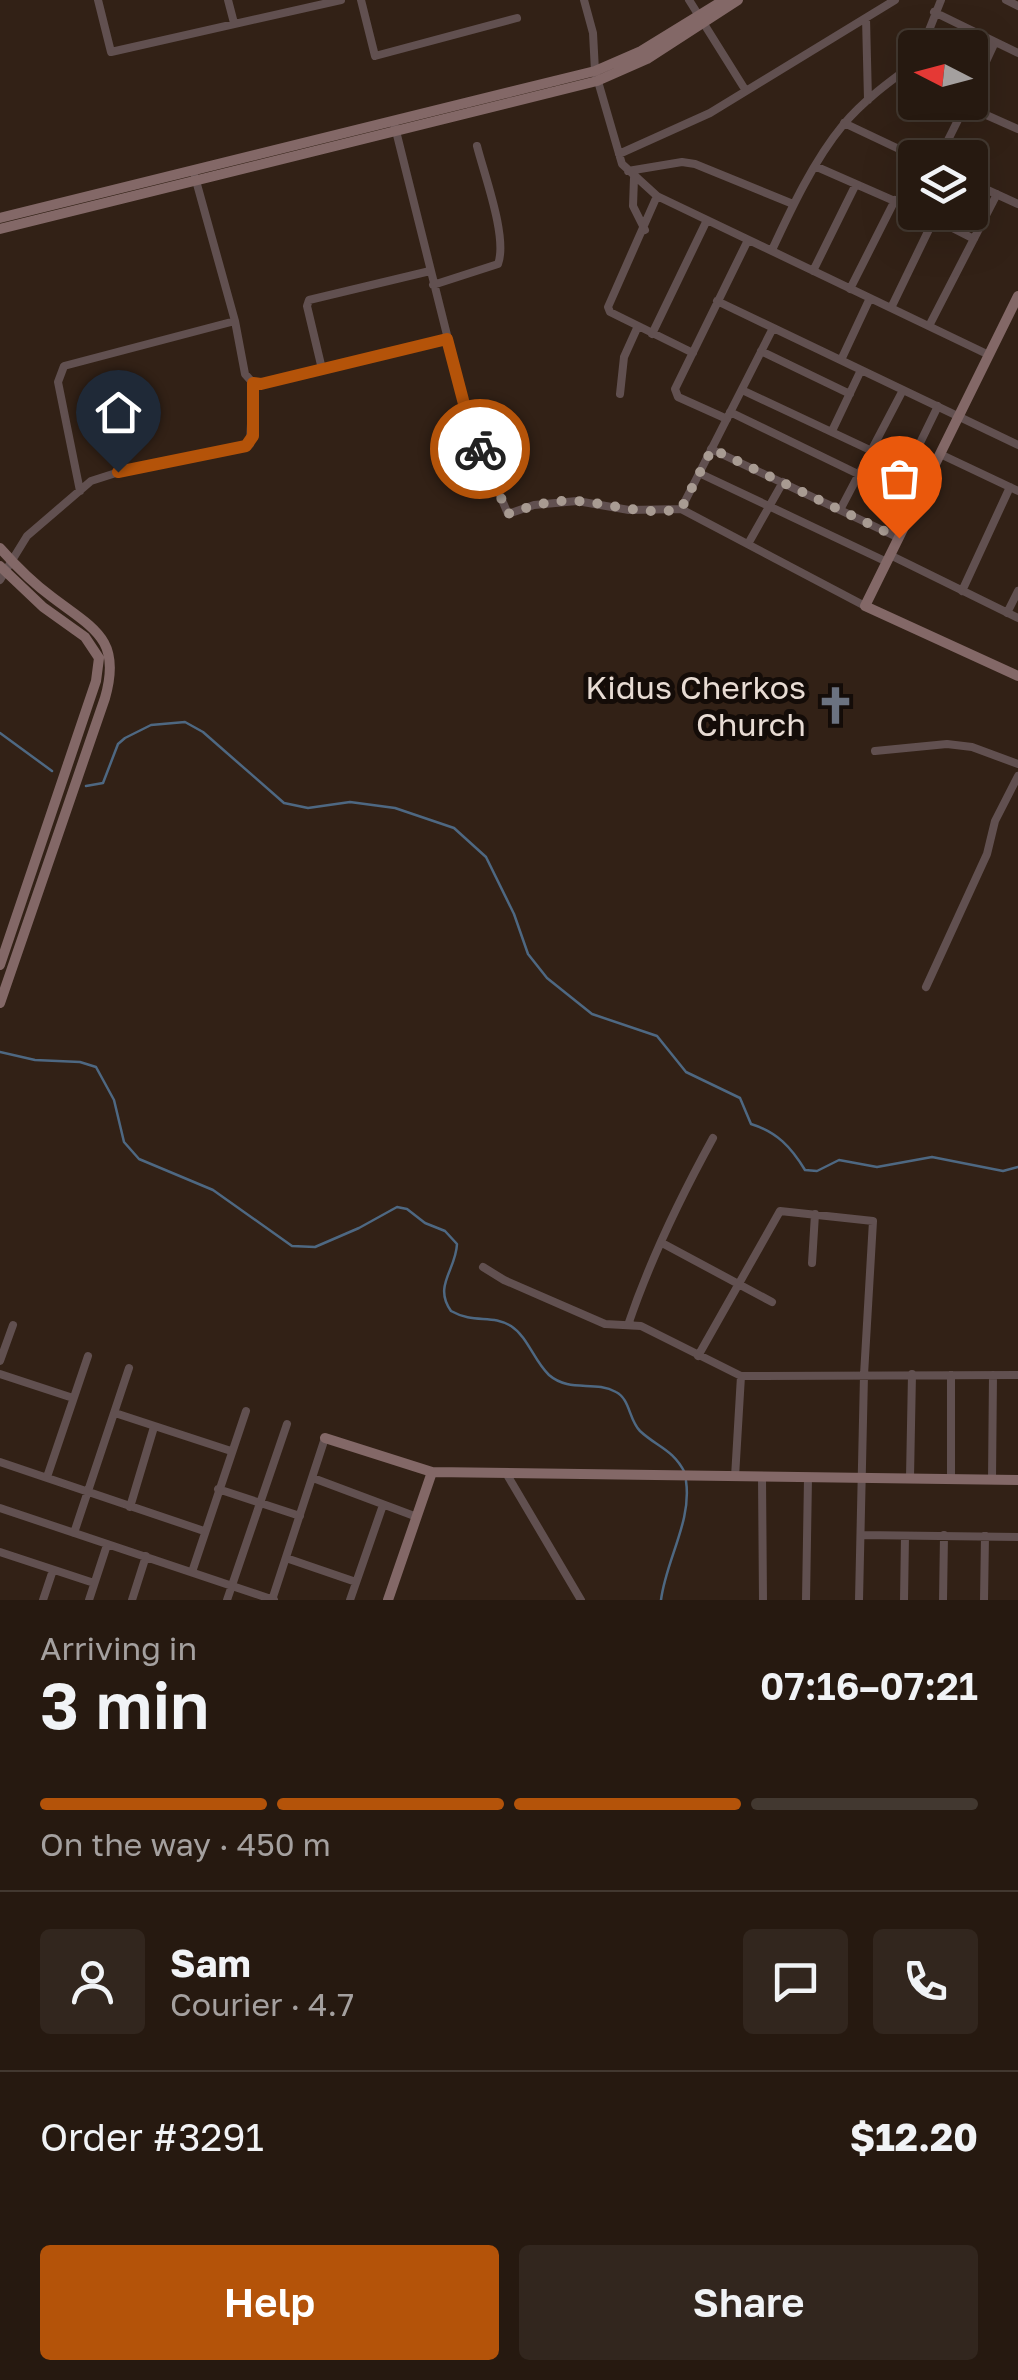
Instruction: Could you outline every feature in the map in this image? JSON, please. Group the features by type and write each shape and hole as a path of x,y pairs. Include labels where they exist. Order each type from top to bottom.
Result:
{"street":[{"path":"98,0 111,52 341,0"},
{"path":"228,0 234,23"},
{"path":"361,0 375,56 517,18"},
{"path":"584,0 593,33 596,76 618,154 631,174 657,196 989,355"},
{"path":"688,0 746,91"},
{"path":"700,20 724,0"},
{"path":"0,218 395,128 596,76 644,55 738,0"},
{"path":"618,154 710,113 896,0"},
{"path":"928,30 940,0"},
{"path":"1006,0 1018,6"},
{"path":"934,12 1018,52"},
{"path":"866,18 868,100"},
{"path":"988,57 995,42"},
{"path":"772,250 793,204 844,123 898,76"},
{"path":"988,112 1018,129"},
{"path":"844,123 898,149"},
{"path":"395,128 469,423 508,514 534,505 577,501 629,510 681,509 865,606 1018,676"},
{"path":"432,285 498,264 500,260 499,234 477,146"},
{"path":"631,174 682,162 695,164 793,204"},
{"path":"817,166 898,201"},
{"path":"4,569 42,520 92,482 118,472 246,446 253,436 253,383 245,374 235,320 194,174"},
{"path":"631,174 633,206 645,230"},
{"path":"813,271 856,184"},
{"path":"988,190 1018,204"},
{"path":"929,326 997,194"},
{"path":"657,196 645,230 608,304 610,312 693,353"},
{"path":"850,289 895,200"},
{"path":"0,229 74,204"},
{"path":"652,334 706,220"},
{"path":"890,308 929,230"},
{"path":"956,230 974,239"},
{"path":"748,240 675,393 858,474"},
{"path":"322,369 307,306 309,300 430,271"},
{"path":"865,606 1018,296"},
{"path":"841,360 870,298"},
{"path":"718,301 1018,444"},
{"path":"80,491 58,382 64,366 235,320"},
{"path":"620,394 624,357 638,326"},
{"path":"681,509 773,328"},
{"path":"253,383 447,339"},
{"path":"761,351 850,394"},
{"path":"832,431 862,370"},
{"path":"742,390 870,450"},
{"path":"840,510 903,390"},
{"path":"902,480 938,406"},
{"path":"712,449 899,538"},
{"path":"940,454 1014,489 962,591"},
{"path":"865,462 923,489"},
{"path":"699,473 1018,618"},
{"path":"748,544 782,482"},
{"path":"0,548 4,569 93,626 108,647 111,659 104,698 4,968 0,1002"},
{"path":"1007,613 1018,591"},
{"path":"875,751 947,744 972,747 1018,764"},
{"path":"926,987 987,854 995,821 1018,776"},
{"path":"628,1324 646,1271 713,1138"},
{"path":"698,1356 780,1211 873,1222 864,1375 860,1600"},
{"path":"812,1263 814,1214"},
{"path":"662,1243 772,1302"},
{"path":"484,1267 504,1280 605,1324 641,1326 741,1376 1018,1375"},
{"path":"0,1361 14,1325"},
{"path":"47,1477 88,1356"},
{"path":"74,1534 129,1368"},
{"path":"0,1374 73,1398"},
{"path":"910,1477 912,1374"},
{"path":"951,1375 951,1478"},
{"path":"736,1477 741,1376"},
{"path":"992,1479 993,1376"},
{"path":"192,1572 246,1411"},
{"path":"115,1414 231,1451"},
{"path":"227,1600 287,1424"},
{"path":"130,1507 154,1427"},
{"path":"0,1508 272,1600 325,1438 432,1472 1018,1480"},
{"path":"0,1462 204,1531"},
{"path":"388,1600 432,1472"},
{"path":"506,1473 581,1600"},
{"path":"313,1478 417,1517"},
{"path":"762,1478 762,1600"},
{"path":"806,1600 808,1478"},
{"path":"218,1490 300,1516"},
{"path":"350,1600 382,1505"},
{"path":"861,1534 1018,1537"},
{"path":"943,1600 944,1535"},
{"path":"904,1536 904,1600"},
{"path":"984,1600 985,1536"},
{"path":"88,1600 107,1544"},
{"path":"0,1552 94,1583"},
{"path":"134,1600 146,1556"},
{"path":"286,1558 356,1582"},
{"path":"42,1600 53,1570"}],"waterway":[{"path":"86,786 103,783 118,744 125,738 151,725 185,722 203,732 284,803 308,808 350,802 395,808 454,828 486,857 514,914 528,954 547,978 592,1014 657,1036 686,1072 740,1098 751,1124 782,1141 805,1170 817,1171 839,1160 877,1167 932,1157 1003,1171 1018,1167"},
{"path":"0,733 52,771"},
{"path":"0,1052 96,1067 114,1100 124,1142 139,1159 213,1190 292,1246 315,1247 397,1207 445,1231 457,1244 444,1294 451,1311 511,1326 549,1375 565,1384 616,1392 640,1431 670,1453 685,1473"},
{"path":"661,1600 682,1526 686,1481"}],"way so far":[{"path":"480,449 508,514 534,505 577,501 629,510 681,509 712,449 899,538"}],"place":[{"name":"Kidus Cherkos Church","path":"836,706"}],"route":[{"path":"118,472 250,444 253,383 447,339 469,423 480,449"}]}
